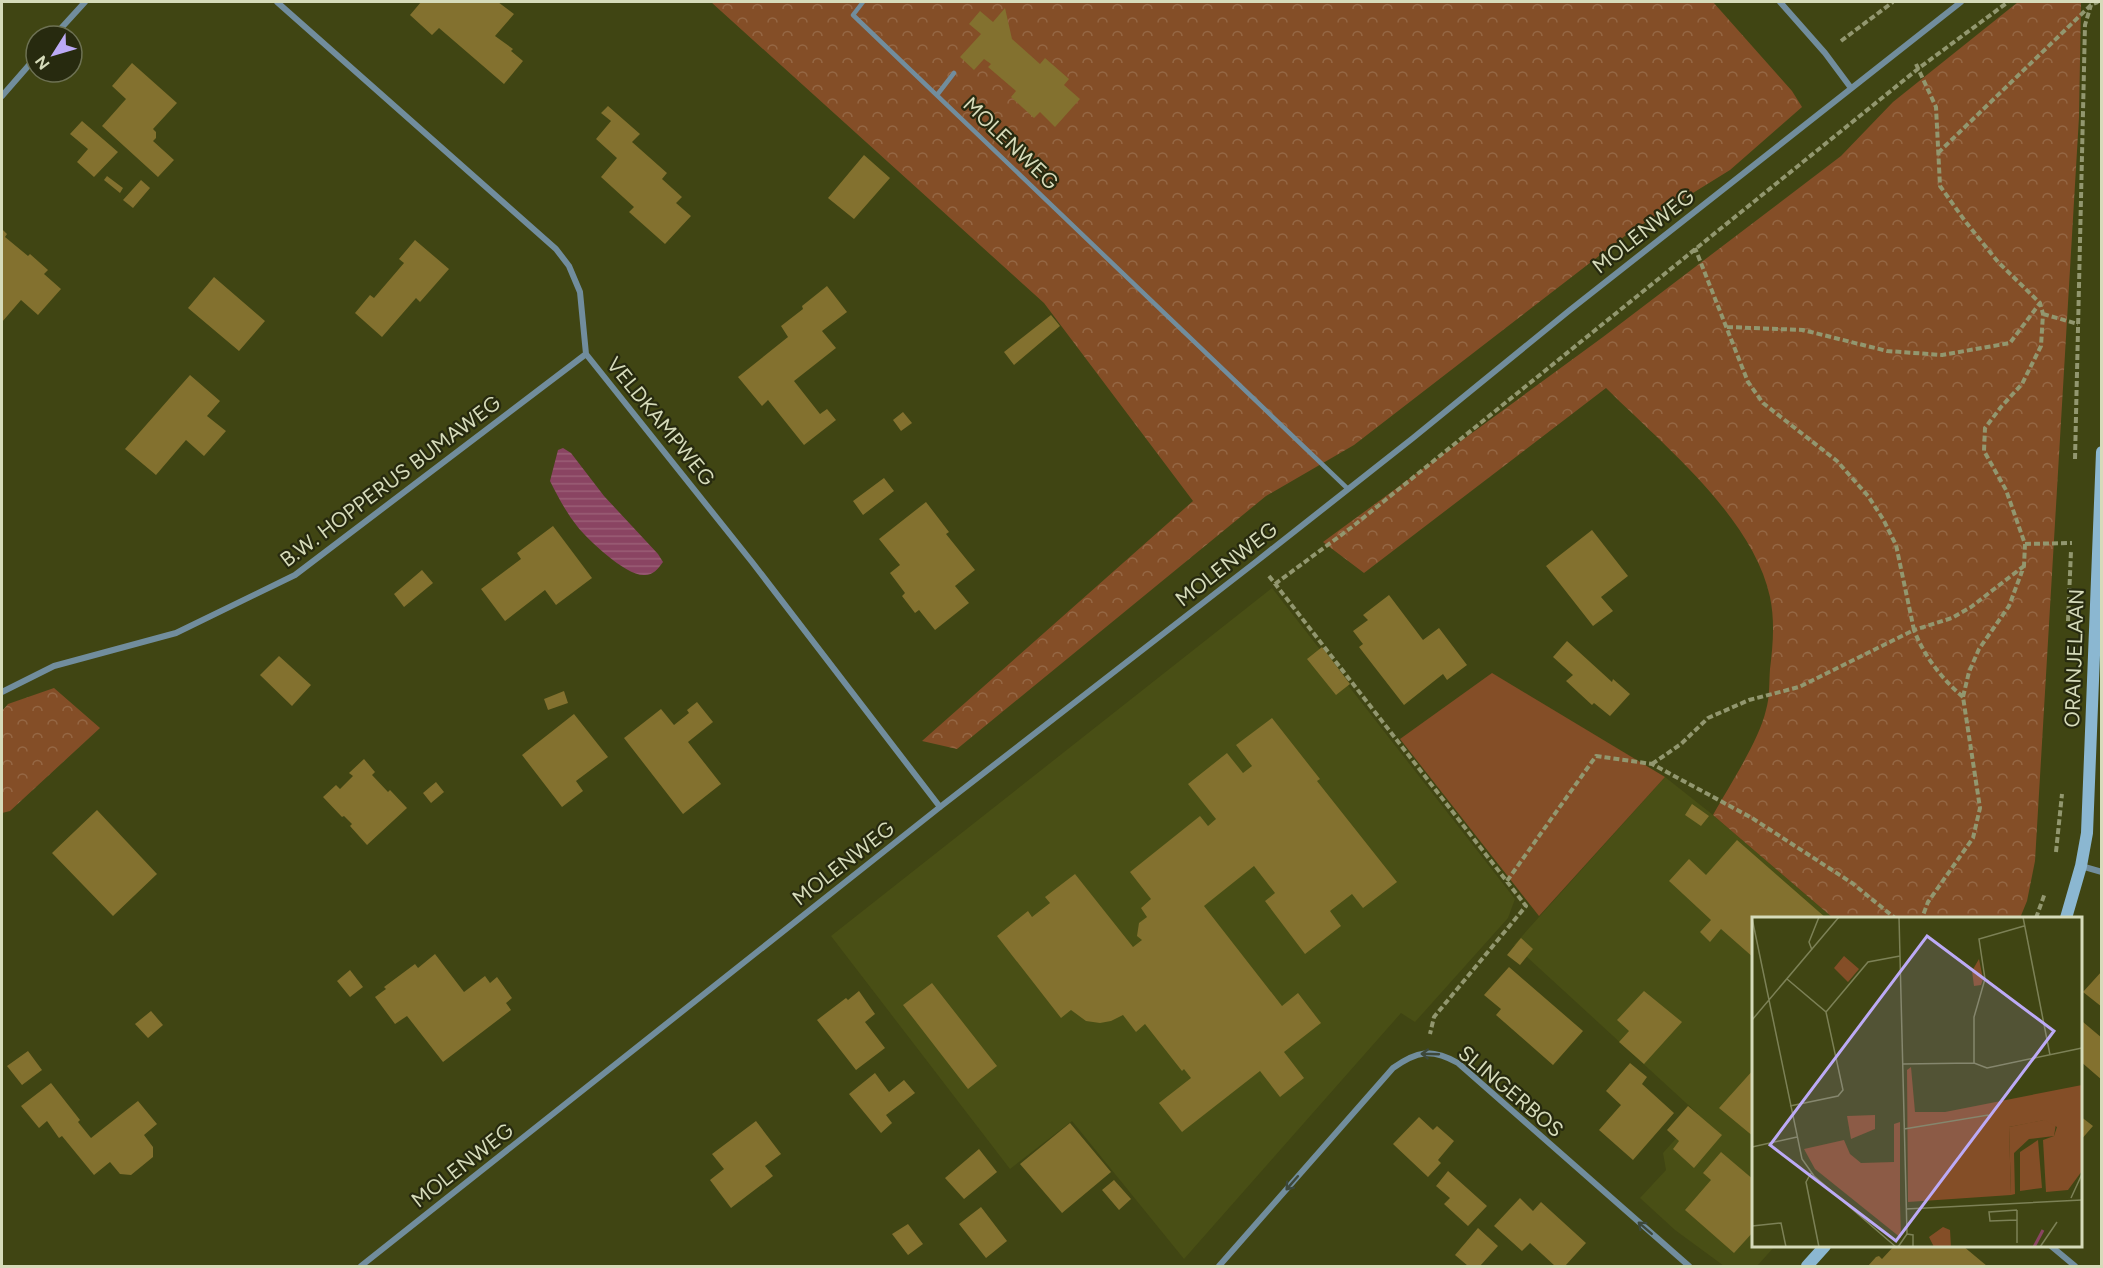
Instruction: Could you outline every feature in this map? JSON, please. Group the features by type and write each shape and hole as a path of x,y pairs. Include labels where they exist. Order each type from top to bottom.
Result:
{"street":[{"path":"65,24 85,2"},
{"name":"VELDKAMPWEG","path":"277,2 556,249 569,266 580,292 586,354 752,562 940,807"},
{"path":"1780,2 1825,53 1851,88"},
{"name":"MOLENWEG","path":"361,1266 940,807 1257,561 1570,310 1961,2"},
{"path":"2,96 24,71"},
{"name":"B.W. HOPPERUS BUMAWEG","path":"2,692 54,666 176,633 295,575 586,354"},
{"name":"ORANJELAAN","path":"2066,917 2081,866 2087,833 2102,452"},
{"path":"2081,866 2102,872"},
{"name":"SLINGERBOS","path":"1219,1266 1393,1068 1409,1057 1425,1052 1443,1055 1458,1064 1689,1266"},
{"path":"1807,1266 1823,1247"},
{"path":"2052,1247 2075,1266"}],"lane":[{"name":"MOLENWEG","path":"863,2 853,15 1348,489"},
{"name":"MOLENWEG","path":"937,95 954,73"}],"path":[{"path":"1825,53 1893,2"},
{"path":"1275,584 1352,527 1919,68 2008,2"},
{"path":"1938,153 2090,3 2098,2"},
{"path":"2075,464 2085,25 2090,3"},
{"path":"1905,46 1919,68 1936,107 1940,186 1998,262 2040,303 2043,314 2041,346 2022,384 2001,406 1985,428 1984,452 2006,490 2025,544 2024,566 2009,606 1979,649 1972,664 1963,697 1980,808 1973,838 1928,902 1922,917"},
{"path":"1695,248 1748,382 1763,403 1837,461 1868,496 1896,545 1914,630 1922,647 1947,684 1963,697"},
{"path":"1727,327 1803,330 1887,351 1942,355 2010,343 2040,303"},
{"path":"2043,314 2078,324"},
{"path":"2068,622 2072,532"},
{"path":"2025,544 2072,543"},
{"path":"1257,561 1526,906 1434,1017 1425,1052"},
{"path":"1652,764 1681,744 1708,718 1749,700 1799,687 1914,630 1952,618 1971,607 2024,566"},
{"path":"1507,881 1596,756 1652,764 1762,824 1852,883 1894,917"},
{"path":"2062,788 2056,857 2081,866"},
{"path":"2036,917 2048,885"}],"shaded area":[{"path":"563,448 571,453 604,496 658,554 663,562 655,571 645,575 637,574 618,564 598,548 573,521 550,481 558,450"},
{"path":"1272,588 1515,899 1508,918 1415,1022 1401,1013 1184,1259 1072,1121 1010,1169 831,936"},
{"path":"1665,777 1832,917 1752,917 1752,1247 1774,1247 1757,1266 1724,1266 1675,1230 1640,1198 1666,1170 1663,1153 1698,1114 1514,945"}],"green space":[{"path":"711,2 1713,2 1792,91 1802,107 1730,170 1630,232 1354,445 1266,496 957,749 922,741 1193,501 1044,303"},
{"path":"2018,2 2081,3 2079,117 2035,861 2027,901 2020,917 1832,917 1713,815 1757,735 1767,705 1773,642 1770,597 1760,567 1745,538 1725,510 1678,458 1606,388 1364,573 1323,542 1603,337 1841,156 1893,102"},
{"path":"1492,673 1665,777 1539,916 1400,739"},
{"path":"54,688 100,728 10,811 2,813 2,711 8,704"}],"building":[{"path":"421,2 498,2 514,14 495,36 513,49 511,51 523,61 504,84 439,28 432,35 410,15"},
{"path":"1005,8 1012,39 1040,64 1045,58 1069,79 1064,85 1080,99 1055,127 1040,112 1034,118 1011,97 1016,91 988,67 991,64 984,59 974,70 960,57 981,34 969,24 980,11 993,22"},
{"path":"132,63 177,103 153,129 156,132 156,138 153,141 174,160 158,177 102,126 126,99 112,86"},
{"path":"608,106 640,134 632,142 667,173 662,179 682,197 676,203 691,216 665,244 629,212 634,207 601,177 617,158 596,139 611,121 601,113"},
{"path":"82,121 118,152 94,177 77,162 88,149 70,134"},
{"path":"864,155 890,178 854,219 828,198"},
{"path":"107,176 123,188 120,193 104,180"},
{"path":"141,180 150,188 133,208 123,200"},
{"path":"2,229 7,234 5,237 48,270 44,274 61,289 38,315 21,300 2,322"},
{"path":"415,240 449,269 420,302 416,298 382,337 355,313 370,295 374,298 404,263 399,259"},
{"path":"214,277 265,321 239,351 188,308"},
{"path":"827,286 847,312 822,331 836,348 794,381 820,414 827,409 836,420 804,445 768,400 762,406 738,377 788,337 781,326"},
{"path":"1051,315 1060,326 1014,365 1004,352"},
{"path":"190,375 220,401 207,416 226,431 204,456 186,440 156,475 125,449"},
{"path":"903,412 912,423 901,431 893,420"},
{"path":"884,478 894,491 863,515 853,501"},
{"path":"926,502 949,532 946,534 975,570 955,586 969,603 935,630 919,610 915,613 902,596 905,593 890,573 900,565 879,539"},
{"path":"553,526 592,578 556,605 545,590 505,621 481,589 521,559 517,553"},
{"path":"1592,530 1628,576 1601,597 1613,611 1593,626 1546,566"},
{"path":"422,570 433,583 404,607 394,594"},
{"path":"1389,595 1423,640 1439,628 1467,665 1447,680 1443,674 1404,705 1359,647 1363,644 1353,631 1368,620 1363,615"},
{"path":"1567,641 1612,682 1613,679 1630,694 1610,716 1594,703 1592,705 1566,681 1573,675 1553,657"},
{"path":"1322,647 1350,684 1336,695 1307,659"},
{"path":"279,656 311,685 292,706 260,675"},
{"path":"564,691 568,703 548,710 544,699"},
{"path":"697,702 713,722 688,742 721,784 683,814 624,738 661,709 674,725 689,713 687,710"},
{"path":"574,714 608,757 576,781 583,791 562,807 522,755"},
{"path":"1272,718 1320,779 1317,781 1397,882 1363,908 1352,894 1330,911 1341,926 1305,954 1265,901 1275,893 1254,866 1204,906 1282,1006 1298,993 1321,1023 1284,1052 1304,1078 1280,1097 1260,1071 1182,1132 1159,1103 1191,1078 1184,1069 1182,1071 1145,1024 1136,1032 1123,1015 1100,1023 1086,1021 1071,1010 1061,1018 997,936 1028,911 1032,917 1050,903 1045,897 1075,874 1133,947 1142,940 1137,936 1139,923 1147,917 1141,908 1151,899 1130,872 1200,816 1208,826 1216,819 1188,784 1227,753 1243,773 1252,766 1236,745"},
{"path":"364,759 375,772 372,775 407,808 367,845 350,826 352,824 323,797 336,785 340,789 353,776 349,773"},
{"path":"436,782 444,792 431,803 423,793"},
{"path":"1692,804 1709,816 1701,826 1685,815"},
{"path":"97,810 157,874 113,916 52,853"},
{"path":"1737,840 1825,917 1752,917 1752,956 1721,929 1710,942 1700,932 1711,920 1669,881 1689,859 1706,875"},
{"path":"1521,938 1533,949 1520,965 1507,955"},
{"path":"435,954 464,992 485,976 490,983 497,977 512,998 506,1003 511,1010 443,1062 407,1016 395,1024 375,997 386,989 384,987 415,964 418,968"},
{"path":"1509,967 1583,1031 1553,1065 1496,1015 1501,1009 1484,995"},
{"path":"350,970 363,987 350,997 337,981"},
{"path":"2102,971 2102,1007 2083,992"},
{"path":"932,983 997,1066 968,1089 903,1005"},
{"path":"859,991 875,1014 865,1022 885,1048 856,1070 817,1020"},
{"path":"1644,991 1682,1022 1644,1064 1619,1042 1629,1031 1617,1020"},
{"path":"151,1011 163,1025 148,1038 135,1024"},
{"path":"2082,1023 2102,1038 2102,1080 2082,1063"},
{"path":"28,1051 42,1070 22,1085 7,1066"},
{"path":"1630,1063 1647,1077 1642,1084 1674,1113 1633,1160 1599,1130 1621,1105 1606,1091"},
{"path":"1752,1071 1752,1135 1719,1108"},
{"path":"875,1073 889,1092 904,1080 915,1093 886,1115 892,1123 881,1133 849,1094"},
{"path":"51,1083 91,1138 138,1101 157,1124 144,1135 153,1147 153,1157 131,1175 120,1174 110,1162 94,1175 62,1136 59,1138 47,1121 39,1128 21,1106"},
{"path":"1688,1106 1722,1135 1694,1168 1673,1149 1679,1141 1667,1130"},
{"path":"1419,1117 1433,1130 1437,1126 1454,1141 1438,1160 1441,1163 1428,1177 1393,1144"},
{"path":"2082,1118 2093,1126 2082,1139"},
{"path":"756,1121 781,1154 765,1166 773,1176 731,1208 710,1180 724,1169 712,1154"},
{"path":"1070,1123 1111,1172 1062,1213 1020,1164"},
{"path":"979,1149 997,1172 964,1199 945,1178"},
{"path":"1721,1152 1752,1178 1752,1233 1734,1253 1685,1210 1711,1180 1703,1173"},
{"path":"1448,1171 1487,1206 1468,1226 1444,1204 1450,1198 1436,1186"},
{"path":"1114,1180 1131,1199 1119,1210 1102,1190"},
{"path":"1520,1198 1533,1211 1541,1202 1586,1243 1565,1266 1555,1266 1530,1243 1522,1251 1494,1226"},
{"path":"981,1207 1007,1241 986,1258 959,1224"},
{"path":"908,1224 923,1244 908,1255 892,1234"},
{"path":"1478,1228 1498,1246 1480,1266 1468,1266 1455,1255"},
{"path":"1893,1247 1964,1247 1987,1266 1868,1266 1876,1257 1879,1256 1882,1259"}]}
